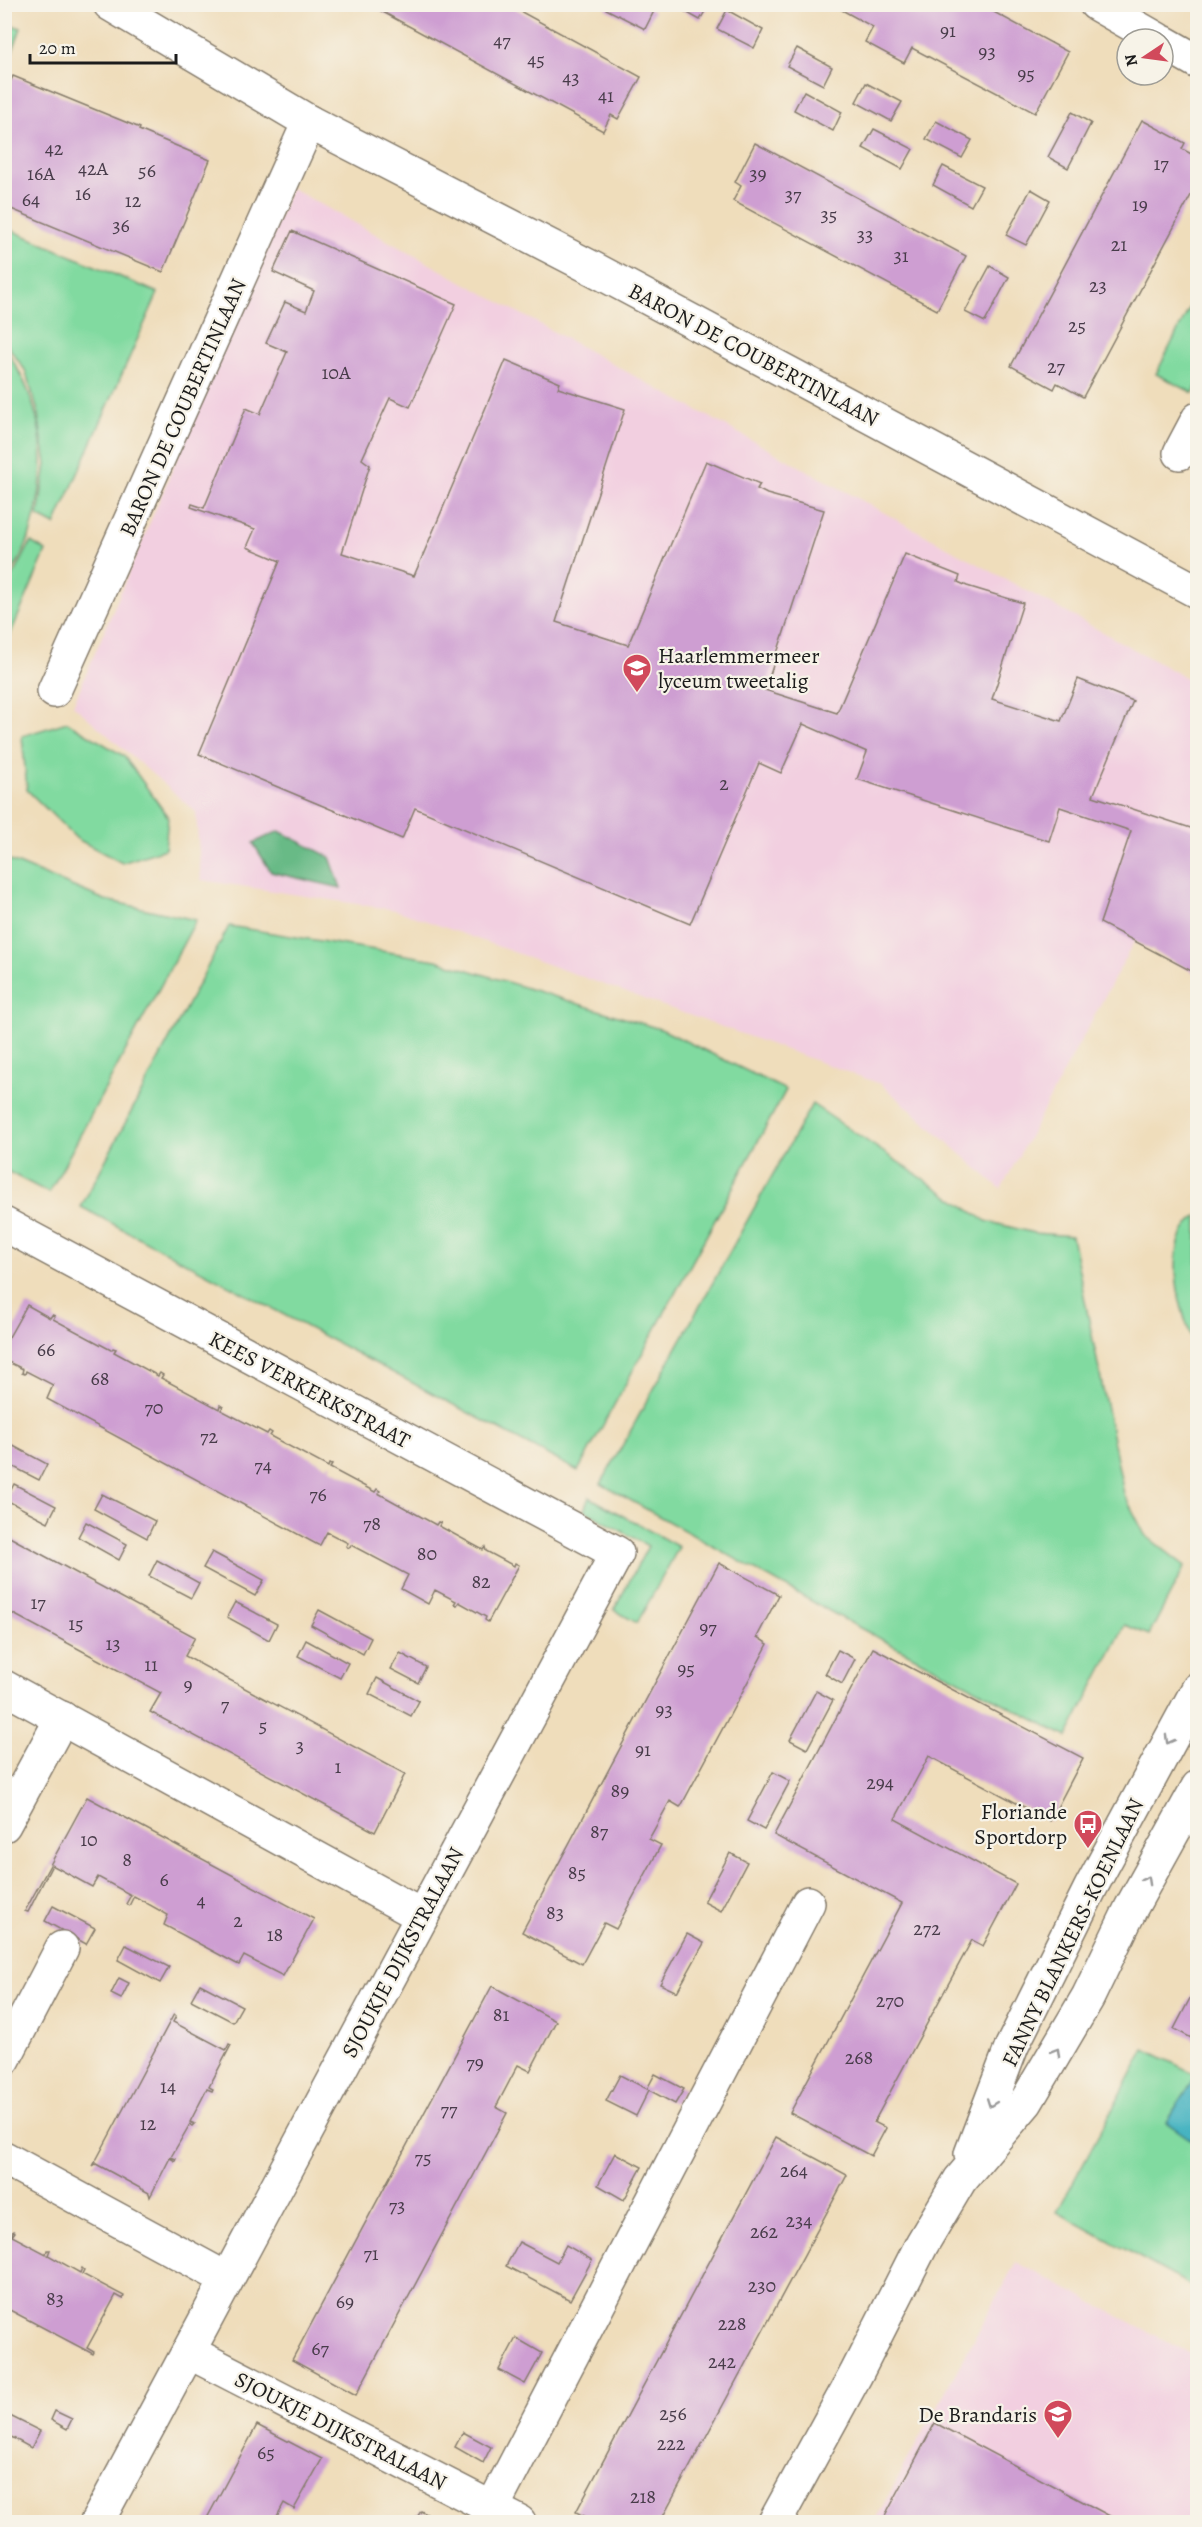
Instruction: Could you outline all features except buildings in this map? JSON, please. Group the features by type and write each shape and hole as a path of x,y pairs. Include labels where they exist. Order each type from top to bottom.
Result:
{"street":[{"name":"BARON DE COUBERTINLAAN","path":"110,4 309,122 604,274 1197,592"},
{"path":"1096,4 1136,27"},
{"path":"1175,49 1197,62"},
{"name":"BARON DE COUBERTINLAAN","path":"54,691 309,122"},
{"path":"1180,453 1197,419"},
{"name":"KEES VERKERKSTRAAT","path":"4,1224 616,1553"},
{"name":"SJOUKJE DIJKSTRALAAN","path":"97,2523 616,1553"},
{"path":"4,1687 422,1916"},
{"name":"FANNY BLANKERS-KOENLAAN","path":"776,2523 922,2244 960,2180 1018,2035 1091,1887 1197,1689"},
{"path":"4,1825 62,1718"},
{"name":"FANNY BLANKERS-KOENLAAN","path":"960,2180 1026,2102 1088,1997 1131,1908 1197,1787"},
{"name":"SJOUKJE DIJKSTRALAAN","path":"189,2352 499,2518 808,1904"},
{"path":"4,2060 62,1948"},
{"path":"4,2158 227,2280"}],"shaded area":[{"name":"Haarlemmermeer lyceum tweetalig","path":"291,188 1197,684 1197,825 1001,1189 881,1084 396,910 201,880 196,812 73,705"},
{"name":"De Brandaris","path":"1016,2262 1197,2357 1197,2522 874,2522"}],"green space":[{"path":"4,23 21,28 5,72"},
{"path":"4,227 158,293 55,525 38,516 46,464 37,408 25,370 5,342"},
{"path":"1197,293 1198,384 1193,393 1156,374"},
{"path":"4,347 28,389 40,433 42,456 38,503 30,534 18,561 5,579"},
{"path":"31,542 46,551 5,647 5,582 16,571"},
{"path":"67,722 124,756 168,817 165,849 122,863 77,839 27,790 22,736"},
{"path":"279,831 330,857 341,888 271,872 253,843"},
{"path":"4,858 105,900 196,920 49,1193 5,1170"},
{"path":"229,926 436,960 663,1030 786,1090 578,1471 81,1207"},
{"path":"812,1104 986,1221 1034,1233 1072,1236 1124,1494 1145,1535 1185,1566 1149,1635 1125,1625 1067,1737 858,1627 601,1484"},
{"path":"1197,1216 1197,1349 1180,1300 1176,1261 1179,1244 1186,1228"},
{"path":"589,1497 679,1547 637,1623 614,1610 648,1546 584,1510"},
{"path":"1145,2049 1197,2075 1166,2122 1197,2142 1197,2289 1057,2212"}],"water":[{"path":"1198,2075 1197,2144 1166,2122"}],"place":[{"name":"Haarlemmermeer lyceum tweetalig","path":"637,694"},
{"name":"Floriande Sportdorp","path":"1088,1850"},
{"name":"De Brandaris","path":"1058,2440"}]}
